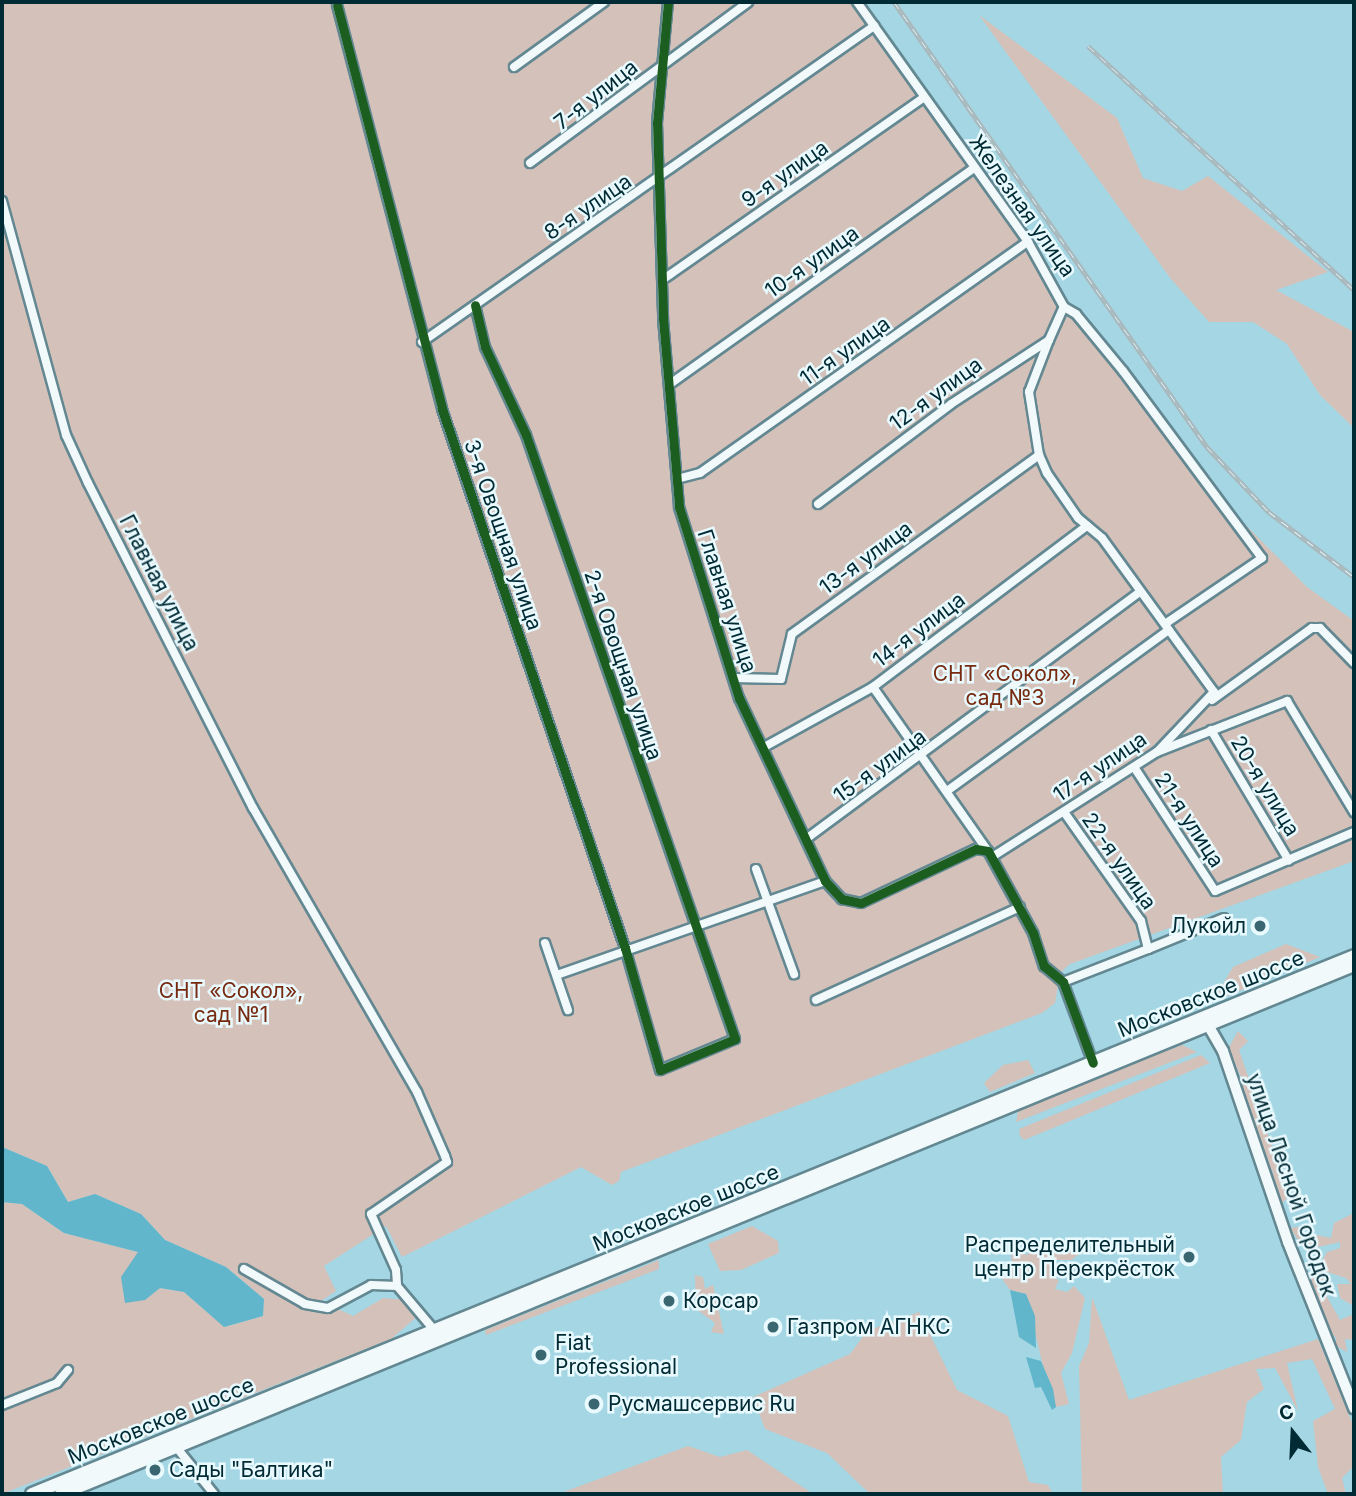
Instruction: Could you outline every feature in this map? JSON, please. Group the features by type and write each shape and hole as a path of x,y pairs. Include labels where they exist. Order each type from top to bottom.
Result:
{"main road":[{"name":"Московское шоссе","path":"32,1494 175,1443 986,1112 1354,956"},
{"name":"Московское шоссе","path":"61,1494 435,1331 986,1112 1093,1063 1354,965"}],"street":[{"path":"514,68 604,2"},
{"name":"Главная улица","path":"668,2 658,66 665,278 677,479 684,525 733,678 825,881 855,904 976,849 990,854"},
{"name":"7-я улица","path":"530,163 593,121 658,66 748,2"},
{"name":"Железная улица","path":"858,2 1028,242 1064,306 1076,314 1123,371 1262,558 1167,627"},
{"name":"3-я Овощная улица","path":"337,5 422,342 625,948 660,1070"},
{"name":"8-я улица","path":"422,342 661,178 874,26"},
{"name":"9-я улица","path":"665,278 924,97"},
{"name":"10-я улица","path":"670,384 974,168"},
{"name":"Главная улица","path":"2,201 56,400 83,471 253,808 417,1092 445,1156 447,1163 371,1214 396,1270 397,1286 435,1331"},
{"name":"11-я улица","path":"677,479 700,473 1028,242"},
{"name":"2-я Овощная улица","path":"475,304 485,347 526,435 735,1039 660,1070"},
{"path":"1064,306 1029,392 1039,455 1087,526 1102,538 1167,627 1213,696"},
{"name":"12-я улица","path":"818,504 972,389 1049,340"},
{"name":"13-я улица","path":"733,678 781,678 792,634 1039,455"},
{"name":"14-я улица","path":"764,747 873,687 1087,526"},
{"name":"15-я улица","path":"806,839 922,757 1140,592"},
{"path":"947,790 1167,627"},
{"name":"17-я улица","path":"990,854 1065,812 1157,752 1170,734 1213,696 1312,628 1320,628 1354,663"},
{"path":"873,687 990,854 1020,907 1044,965 1063,982 1093,1063"},
{"path":"1157,752 1287,701 1354,812"},
{"name":"20-я улица","path":"1211,730 1289,860"},
{"name":"21-я улица","path":"1134,767 1215,891 1289,860"},
{"name":"22-я улица","path":"1065,812 1144,929 1148,949"},
{"path":"1289,860 1354,832"},
{"path":"756,869 794,974"},
{"path":"556,975 625,948 825,881"},
{"path":"816,1000 1020,907"},
{"path":"1063,982 1224,918"},
{"path":"545,943 568,1010"},
{"name":"улица Лесной Городок","path":"1204,1021 1227,1062 1288,1242 1354,1408"},
{"path":"244,1269 305,1304 328,1308 371,1285 397,1286"},
{"path":"2,1405 57,1383 68,1370"},
{"path":"175,1443 214,1494"}],"green space":[{"path":"2,2 861,2 1129,388 1213,492 1307,587 1354,621 1354,861 1070,964 1060,973 1055,1003 1042,1013 621,1172 619,1181 612,1185 581,1167 402,1257 386,1226 324,1266 336,1291 306,1311 338,1309 353,1316 383,1298 407,1300 419,1315 391,1339 2,1494 2,1202 22,1204 64,1233 138,1252 145,1300 159,1288 184,1292 225,1327 263,1316 264,1299 226,1267 165,1240 141,1214 95,1194 68,1202 47,1166 2,1147"},
{"path":"979,15 1117,118 1143,178 1182,191 1208,176 1328,272 1276,290 1354,332 1354,428 1320,395 1287,344 1253,322 1209,322 1171,279"},
{"path":"1286,944 1320,957 1225,997 1217,994 1233,967"},
{"path":"1238,1031 1248,1041 1239,1050 1289,1196 1282,1203 1270,1192 1273,1172 1258,1147 1251,1114 1240,1102 1244,1095 1236,1088 1242,1079 1228,1049"},
{"path":"1182,1045 1197,1052 1016,1122 1019,1107"},
{"path":"1201,1055 1210,1063 1024,1140 1020,1136 1019,1129"},
{"path":"1028,1060 1035,1073 990,1092 984,1083 1003,1065"},
{"path":"1354,1213 1354,1306 1340,1298 1337,1284 1351,1284 1346,1278 1317,1269 1327,1252 1340,1248 1340,1242 1305,1250 1290,1228 1298,1227 1305,1242 1316,1235 1331,1238 1334,1223"},
{"path":"752,1226 778,1241 779,1253 741,1270 720,1271 708,1244"},
{"path":"1019,1238 1023,1241 1017,1247 1026,1255 1046,1245 1043,1252 1050,1255 1063,1247 1084,1251 1071,1260 1051,1260 1061,1272 1052,1277 1059,1280 1055,1289 1067,1292 1074,1286 1085,1298 1072,1353 1061,1373 1069,1404 1056,1407 1051,1400 1026,1294 1010,1290 1002,1279 1012,1266 1011,1245"},
{"path":"659,1260 659,1269 486,1335 485,1330"},
{"path":"1314,1273 1331,1283 1326,1295 1340,1320 1354,1314 1354,1340 1345,1339 1347,1352 1336,1346 1336,1338 1318,1316 1308,1287"},
{"path":"695,1275 703,1277 705,1289 713,1285 724,1334 711,1332 715,1323 696,1309"},
{"path":"1092,1297 1129,1400 1318,1339 1354,1427 1354,1466 1342,1478 1346,1494 1328,1494 1318,1467 1313,1421 1335,1409 1312,1359 1287,1363 1298,1411 1275,1368 1256,1369 1264,1389 1247,1402 1241,1440 1221,1457 1223,1494 1082,1494 1079,1366 1089,1343"},
{"path":"919,1312 957,1390 1008,1416 1029,1482 1048,1485 1053,1494 870,1494 827,1453 765,1429 753,1397 850,1354 867,1331"},
{"path":"688,1446 720,1457 747,1450 813,1494 558,1494"}],"water":[{"path":"2,1147 47,1166 68,1202 95,1194 141,1214 165,1240 226,1267 264,1299 263,1316 224,1327 184,1292 160,1288 145,1300 125,1303 121,1277 138,1252 64,1233 22,1204 2,1202"},
{"path":"1010,1290 1026,1294 1035,1316 1036,1348 1019,1337"},
{"path":"1026,1357 1041,1361 1053,1389 1056,1407 1052,1410 1041,1387 1035,1388"}],"railway":[{"path":"894,2 1207,447 1269,512 1354,577"},
{"path":"1088,46 1354,290"}],"cycle path":[{"path":"668,2 657,123 663,319 679,507 739,698 825,881 842,899 861,903 976,849 988,851 1033,933 1044,966 1063,982 1093,1063"},
{"path":"337,5 442,409 625,948 660,1070 735,1039 526,435 485,347 475,305"}],"place":[{"name":"Лукойл","path":"1260,926"},
{"name":"Распределительный центр Перекрёсток","path":"1189,1257"},
{"name":"Корсар","path":"669,1301"},
{"name":"Газпром АГНКС","path":"773,1327"},
{"name":"Fiat Professional","path":"541,1355"},
{"name":"Русмашсервис Ru","path":"594,1404"},
{"name":"Сады \"Балтика\"","path":"155,1470"}],"park label":[{"name":"СНТ «Сокол», сад №3","path":"1005,686"},
{"name":"СНТ «Сокол», сад №1","path":"231,1003"}]}
